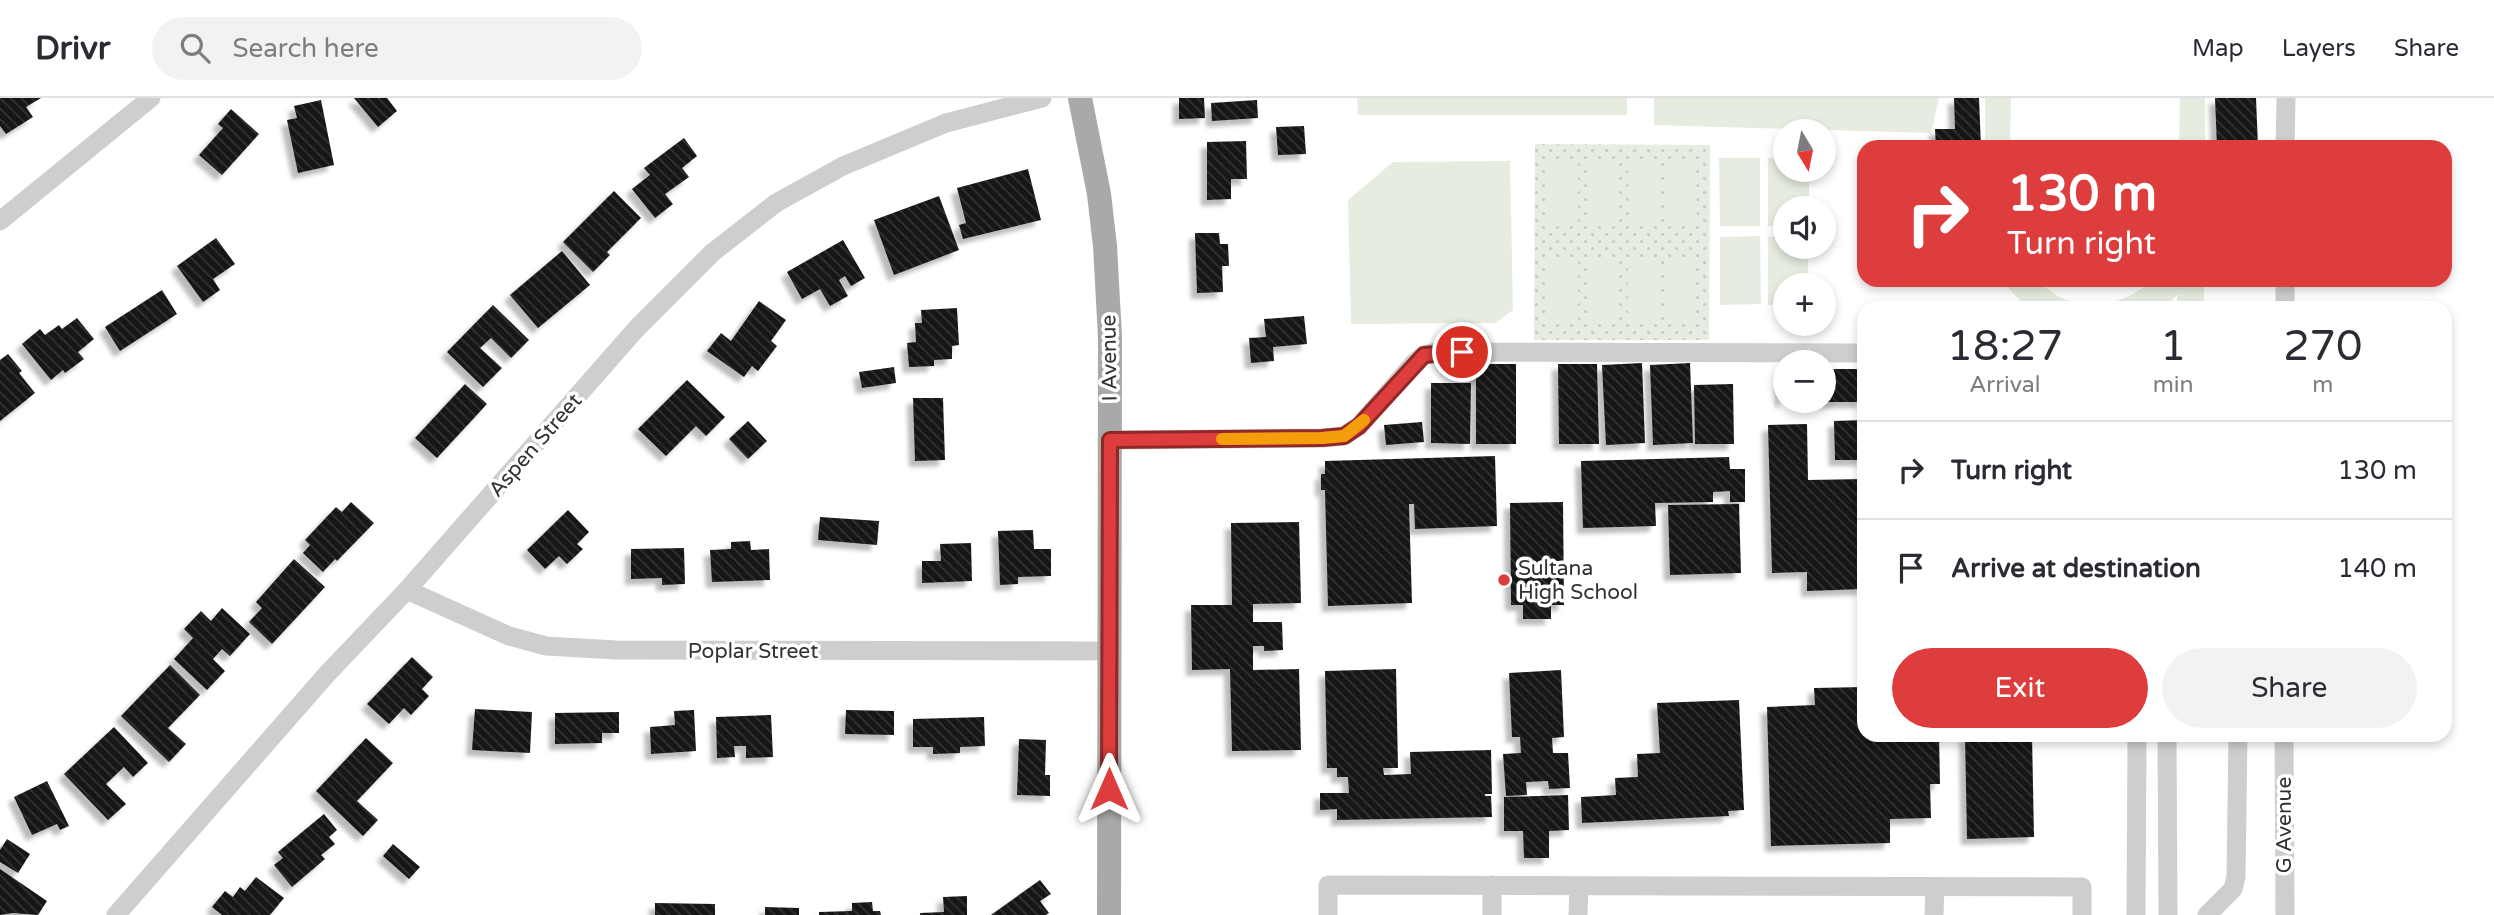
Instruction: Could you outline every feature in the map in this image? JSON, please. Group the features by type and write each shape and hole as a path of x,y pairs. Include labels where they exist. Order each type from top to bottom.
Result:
{"main road":[{"name":"I Avenue","path":"1080,98 1099,194 1105,246 1111,379 1109,915"}],"street":[{"path":"0,221 151,98"},
{"name":"Aspen Street","path":"116,915 327,674 407,590 637,328 712,253 776,203 879,149 946,123 1042,98"},
{"path":"2285,140 2286,98"},
{"path":"1110,440 1344,436 1359,426 1414,363 1424,355 1436,352 1857,353"},
{"name":"Poplar Street","path":"407,590 509,636 546,646 631,650 1109,651"},
{"path":"2137,742 2137,915"},
{"path":"2167,742 2168,915"},
{"path":"2207,915 2233,889 2236,877 2238,742"},
{"name":"G Avenue","path":"2284,742 2285,915"},
{"path":"1328,915 1328,885 2082,887 2082,915"},
{"path":"1492,885 1492,915"},
{"path":"1578,915 1579,886"},
{"path":"1934,915 1935,887"}],"shaded area":[{"path":"1357,98 1627,98 1627,115 1358,115"},
{"path":"1654,98 1939,98 1931,133 1836,130 1836,119 1773,119 1773,128 1654,125"},
{"path":"1985,98 2011,98 2010,140 1985,140"},
{"path":"2180,98 2205,98 2205,140 2179,140"},
{"path":"1535,144 1710,145 1709,340 1534,340"},
{"path":"1719,158 1760,158 1760,226 1720,226"},
{"path":"1768,158 1773,158 1773,182 1809,182 1809,196 1773,196 1773,226 1768,226"},
{"path":"1510,161 1513,310 1495,323 1351,324 1348,200 1393,162"},
{"path":"1578,161 1578,225 1549,225 1549,162"},
{"path":"1588,161 1617,161 1618,225 1589,225"},
{"path":"1657,161 1658,225 1629,225 1628,162"},
{"path":"1667,161 1696,161 1697,225 1668,225"},
{"path":"1760,236 1761,304 1720,305 1720,237"},
{"path":"1768,237 1773,237 1773,259 1808,259 1808,273 1773,273 1773,305 1768,305"},
{"path":"1549,259 1578,259 1578,323 1549,323"},
{"path":"1588,259 1617,259 1617,322 1589,323"},
{"path":"1628,259 1657,259 1657,323 1628,323"},
{"path":"1667,259 1696,259 1696,322 1667,323"},
{"path":"2008,287 2045,287 2070,301 2020,301"},
{"path":"2144,287 2204,287 2204,301 2177,301 2177,295 2171,301 2113,301"}],"building":[{"path":"0,98 41,98 26,107 33,117 6,134 0,126"},
{"path":"354,98 387,98 397,111 378,127"},
{"path":"1179,98 1204,98 1205,118 1179,119"},
{"path":"1954,98 1979,98 1981,140 1936,140 1935,129 1955,129"},
{"path":"2215,98 2256,98 2258,140 2217,140"},
{"path":"321,100 334,165 298,173 287,120 297,118 294,106"},
{"path":"1257,100 1258,118 1212,121 1211,103"},
{"path":"231,109 259,134 222,175 199,155 223,128 218,124"},
{"path":"1304,126 1306,154 1278,155 1276,127"},
{"path":"684,138 697,156 682,168 689,177 665,194 673,204 655,218 632,189 650,175 644,168"},
{"path":"1246,141 1247,179 1231,179 1231,199 1207,200 1207,142"},
{"path":"1028,169 1041,220 963,239 959,225 966,223 957,188"},
{"path":"614,191 641,218 607,252 610,255 593,272 563,242"},
{"path":"939,196 959,250 894,275 874,220"},
{"path":"1195,233 1219,233 1220,244 1228,244 1229,266 1222,266 1223,292 1197,293"},
{"path":"216,238 235,264 213,279 220,290 203,302 177,266"},
{"path":"843,240 865,278 851,286 845,276 839,280 848,296 830,306 820,289 802,299 787,272"},
{"path":"562,251 590,285 538,328 510,295"},
{"path":"162,290 177,314 120,351 105,327"},
{"path":"759,301 786,320 771,341 777,346 758,371 752,366 744,377 707,351 721,333 731,341"},
{"path":"493,305 529,340 511,358 491,338 480,348 502,368 483,387 447,352"},
{"path":"957,308 959,345 952,346 952,359 934,360 934,366 909,367 907,343 916,342 915,323 922,323 921,310"},
{"path":"1304,316 1307,344 1273,347 1274,361 1251,363 1249,338 1266,337 1264,319"},
{"path":"77,318 94,339 78,352 84,359 51,380 22,344 40,329 45,335 59,325 62,329"},
{"path":"8,354 35,393 0,421 0,360"},
{"path":"1642,363 1645,443 1606,445 1602,365"},
{"path":"1690,363 1693,443 1653,445 1650,365"},
{"path":"1476,364 1516,364 1516,444 1476,444"},
{"path":"1558,364 1597,364 1599,444 1559,444"},
{"path":"894,367 896,383 862,388 859,372"},
{"path":"1836,369 1857,369 1857,402 1836,402"},
{"path":"687,380 725,417 706,436 696,426 666,456 638,429"},
{"path":"1431,383 1471,383 1470,444 1431,443"},
{"path":"465,384 487,404 437,458 415,438"},
{"path":"1733,384 1734,444 1695,444 1694,385"},
{"path":"913,398 943,398 945,460 915,461"},
{"path":"1857,420 1857,460 1835,460 1834,421"},
{"path":"748,421 767,441 748,459 729,439"},
{"path":"1422,422 1424,442 1386,445 1384,425"},
{"path":"1807,424 1808,480 1857,479 1857,589 1807,591 1807,572 1772,573 1768,425"},
{"path":"1495,456 1497,526 1415,529 1414,504 1409,504 1412,603 1328,606 1325,490 1321,490 1321,474 1325,474 1325,461"},
{"path":"1729,457 1730,469 1745,469 1745,502 1730,502 1730,491 1713,492 1713,502 1655,503 1656,526 1583,528 1581,461"},
{"path":"351,502 374,523 323,572 303,553 310,545 305,540 336,507 342,512"},
{"path":"1563,502 1564,605 1551,605 1551,619 1523,619 1523,605 1511,605 1510,503"},
{"path":"1739,504 1741,573 1670,575 1668,505"},
{"path":"568,510 589,532 577,544 583,549 567,564 559,556 545,569 527,550"},
{"path":"820,517 879,521 877,545 818,540"},
{"path":"1299,522 1301,603 1253,604 1253,622 1282,622 1283,650 1264,651 1264,646 1253,646 1253,670 1299,669 1301,750 1232,751 1230,669 1192,670 1191,605 1232,605 1231,523"},
{"path":"1033,530 1034,549 1051,549 1051,576 1018,577 1018,584 1000,585 998,531"},
{"path":"750,541 751,550 769,549 770,580 712,582 710,550 731,549 731,542"},
{"path":"971,543 972,581 922,583 922,561 941,561 940,544"},
{"path":"684,548 685,584 662,585 662,578 631,579 631,549"},
{"path":"294,559 325,587 272,644 249,622 262,608 256,602"},
{"path":"222,608 250,634 230,656 222,649 213,659 225,671 207,690 174,659 193,638 184,629 201,611 211,621"},
{"path":"412,657 433,677 422,689 429,696 411,715 404,708 389,724 367,704"},
{"path":"170,665 200,695 168,728 186,744 169,762 121,716"},
{"path":"1396,669 1398,768 1383,768 1384,775 1411,774 1410,752 1491,750 1492,794 1485,796 1491,796 1492,817 1337,820 1337,809 1320,810 1320,793 1349,793 1348,777 1337,777 1337,768 1327,768 1325,671"},
{"path":"1561,670 1564,737 1552,738 1553,753 1568,753 1570,788 1549,789 1548,781 1526,782 1527,795 1506,796 1503,754 1521,753 1520,737 1512,737 1509,673"},
{"path":"1857,687 1857,742 1939,742 1940,784 1930,784 1931,818 1890,819 1890,843 1771,846 1767,707 1815,705 1814,688"},
{"path":"1739,700 1744,810 1728,811 1729,816 1582,823 1581,797 1616,795 1615,778 1638,777 1637,754 1660,753 1657,703"},
{"path":"475,709 532,712 530,753 472,750"},
{"path":"694,710 696,751 651,754 650,727 675,725 674,711"},
{"path":"846,710 894,711 894,735 845,734"},
{"path":"619,712 619,733 602,733 602,743 555,744 555,713"},
{"path":"771,715 773,757 746,758 746,746 734,746 735,757 717,758 716,717"},
{"path":"984,717 985,746 960,747 960,753 933,754 933,747 913,747 913,719"},
{"path":"114,727 148,763 133,777 124,767 106,784 126,804 108,820 64,774"},
{"path":"366,738 393,763 357,801 378,820 363,836 316,791"},
{"path":"1019,739 1046,740 1045,775 1050,775 1050,796 1017,795"},
{"path":"1965,742 2032,742 2034,837 1967,839"},
{"path":"47,781 69,826 60,830 57,824 32,835 14,797"},
{"path":"1568,795 1569,830 1549,831 1549,858 1524,858 1523,831 1504,831 1504,797"},
{"path":"324,814 337,830 329,837 335,844 321,855 325,859 292,887 274,865 283,858 278,852"},
{"path":"7,839 30,854 18,873 0,862 0,850"},
{"path":"393,844 420,867 409,879 383,856"},
{"path":"0,869 47,901 38,915 0,915"},
{"path":"256,877 284,898 270,915 222,915 212,907 225,891 233,897 240,887 245,891"},
{"path":"1040,880 1051,894 1040,901 1049,913 991,915"},
{"path":"967,896 967,915 920,915 944,912 943,897"},
{"path":"872,902 873,911 880,911 881,915 819,915 819,912 852,911 852,903"},
{"path":"655,903 715,904 715,915 655,915"},
{"path":"765,907 799,908 799,915 765,915"}],"slow traffic":[{"path":"1222,439 1344,436 1364,420"}],"place":[{"name":"Sultana High School","path":"1504,580"}],"route":[{"path":"1109,789 1110,440 1344,436 1359,426 1424,355 1462,352"}]}
